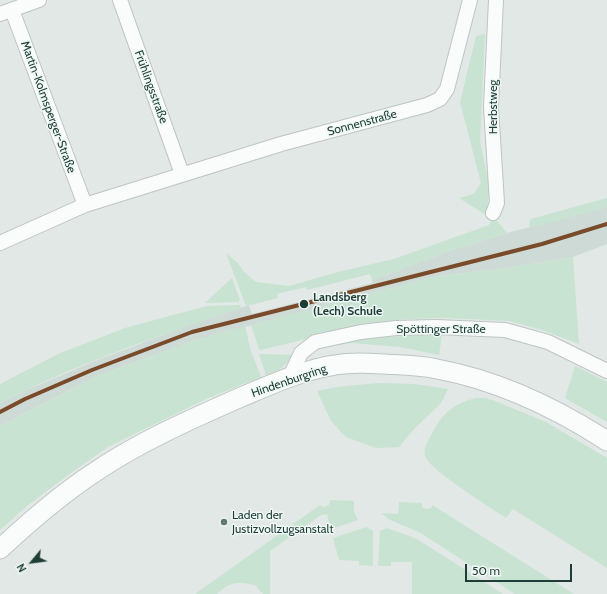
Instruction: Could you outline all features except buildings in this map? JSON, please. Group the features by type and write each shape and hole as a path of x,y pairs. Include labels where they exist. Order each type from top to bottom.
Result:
{"main road":[{"name":"Hindenburgring","path":"0,549 38,515 91,474 115,459 206,412 289,379 317,369 336,365 380,364 435,368 467,376 494,384 555,411 587,428 607,441"}],"street":[{"path":"6,12 39,0"},
{"name":"Frühlingsstraße","path":"120,0 182,174"},
{"name":"Sonnenstraße","path":"0,243 85,205 280,144 427,105 440,99 447,89 470,0"},
{"name":"Herbstweg","path":"493,213 497,203 491,107 496,0"},
{"name":"Martin-Kolmsperger-Straße","path":"6,12 85,205"},
{"name":"Spöttinger Straße","path":"289,379 301,353 314,342 360,332 396,328 436,327 506,330 548,342 607,371"}],"shaded area":[{"path":"607,207 607,244 573,257 508,268 438,276 195,340 95,377 0,426 0,403 90,363 189,325 249,305 252,314 372,283 372,280 455,249 507,233"}],"green space":[{"path":"485,34 480,142 490,189 486,215 459,198 474,194 481,183 460,102 476,36"},
{"path":"607,198 607,207 530,228 529,225 531,219"},
{"path":"494,217 507,233 455,249 372,280 370,274 307,290 306,287 277,294 278,298 246,306 226,253 256,282 289,286 338,272 394,259 489,225"},
{"path":"573,257 579,344 542,330 509,321 446,318 406,319 359,326 261,350 259,349 251,325 438,276 508,268"},
{"path":"232,278 240,300 239,302 205,303"},
{"path":"240,305 241,308 88,363 0,403 0,384 58,354 125,328 207,306"},
{"path":"245,326 251,351 261,377 206,399 108,447 28,505 0,530 0,426 95,377 195,340"},
{"path":"442,334 439,355 400,347 352,343 307,350 361,338"},
{"path":"259,354 296,355 280,369 266,375"},
{"path":"575,366 607,382 607,422 565,398"},
{"path":"378,383 415,384 448,389 441,403 414,429 399,447 376,448 346,437 331,421 317,391 337,387"},
{"path":"476,398 485,398 495,401 546,422 607,458 607,568 513,509 506,518 448,479 429,462 425,456 426,446 442,418 456,406"},
{"path":"331,500 354,501 354,512 358,520 331,529 327,514 321,515 270,551 270,594 263,594 255,585 239,583 226,587 217,594 195,594 320,505 324,507 329,505"},
{"path":"399,502 422,503 422,507 426,509 431,508 432,505 574,594 515,594 419,532 390,520 381,513 398,514"},
{"path":"367,527 373,531 373,566 359,565 359,561 339,560 333,538"},
{"path":"387,528 417,539 503,594 412,594 412,562 391,562 391,566 378,566 380,531"}],"transit line":[{"path":"0,412 25,399 92,370 192,332 542,244 607,224"}],"place":[{"name":"Landsberg (Lech) Schule","path":"304,304"},
{"name":"Laden der Justizvollzugsanstalt","path":"224,522"}]}
